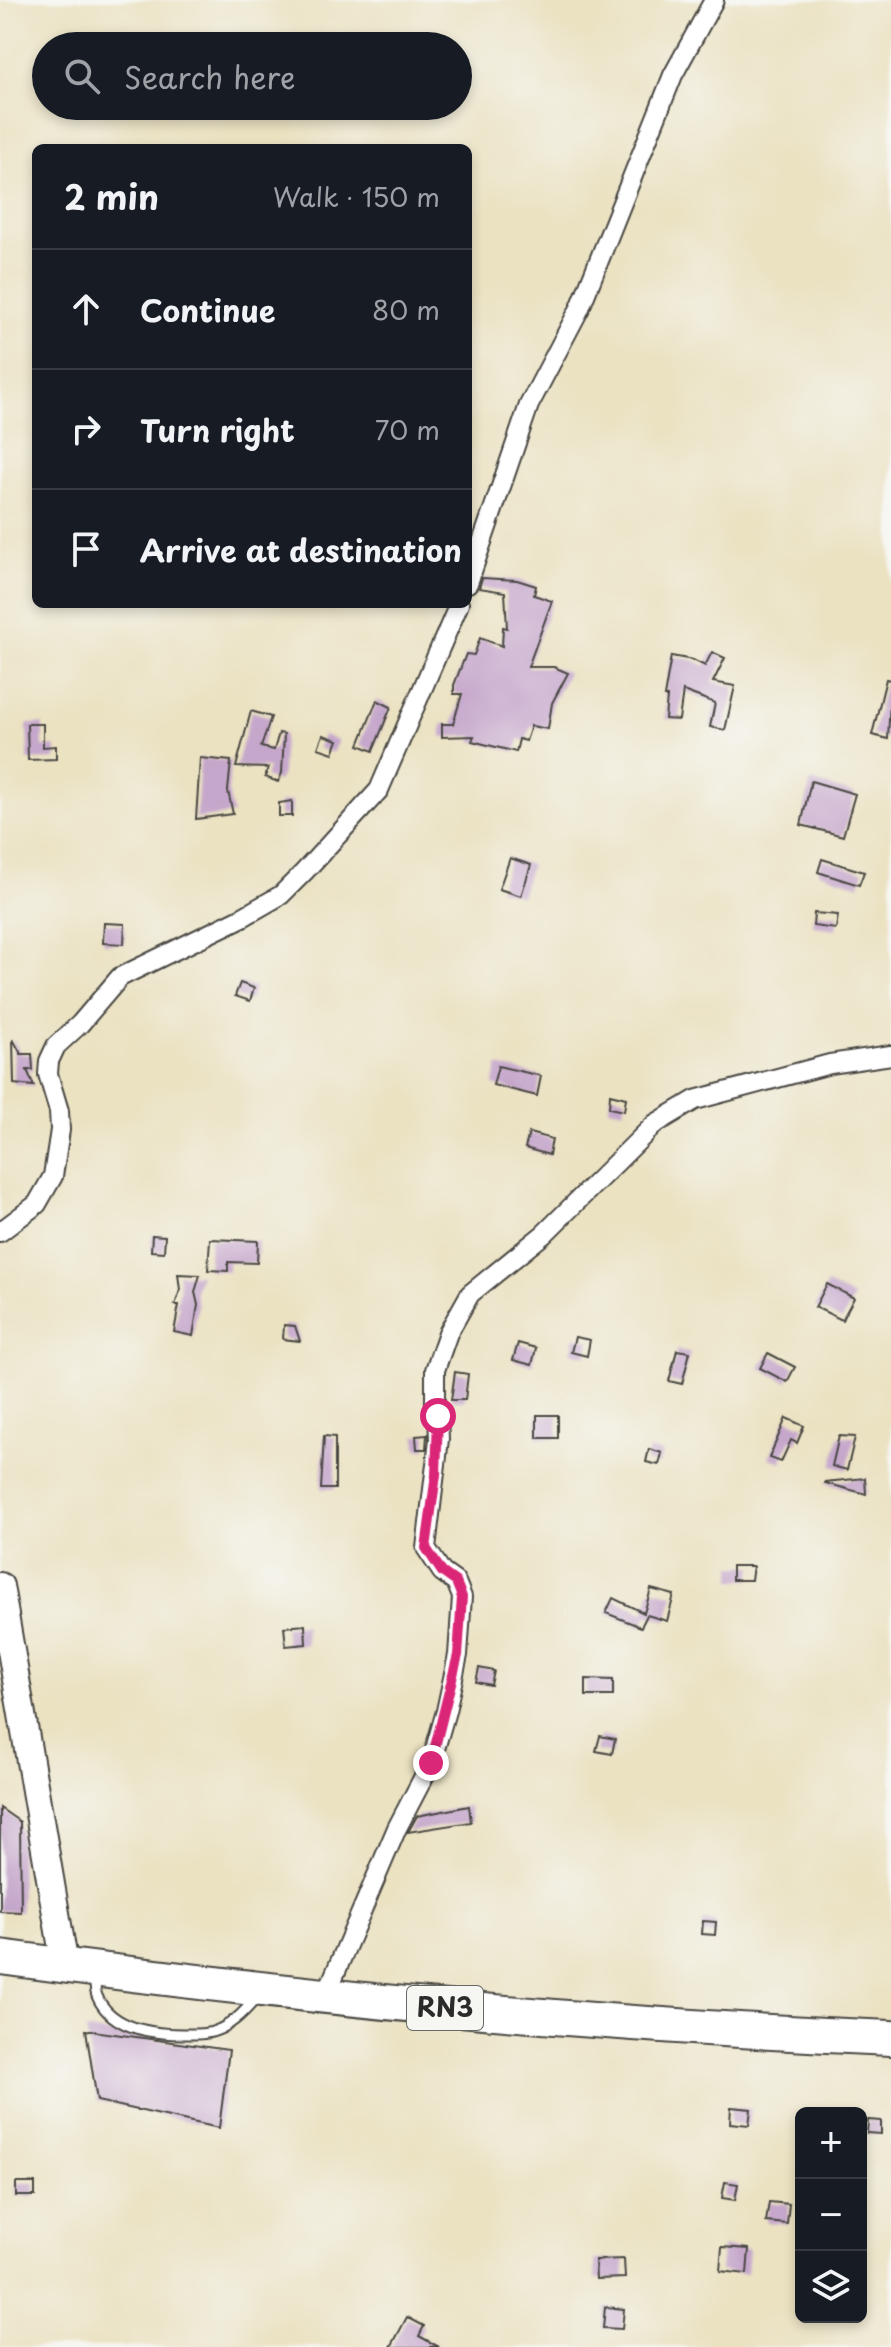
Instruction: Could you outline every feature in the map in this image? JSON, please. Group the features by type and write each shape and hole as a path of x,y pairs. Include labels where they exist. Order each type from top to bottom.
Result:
{"highway":[{"name":"RN3","path":"0,1957 325,1997 749,2032 891,2038"}],"street":[{"path":"472,571 529,405 580,308 673,75 714,0"},
{"path":"0,1232 37,1204 53,1176 60,1130 59,1111 48,1074 49,1061 56,1046 80,1024 120,977 281,895 304,872 379,790 457,608"},
{"path":"325,1997 397,1828 431,1763 458,1655 462,1597 456,1582 442,1572 426,1548 439,1439 435,1370 448,1333 470,1294 544,1234 655,1124 695,1100 830,1064 891,1055"},
{"path":"0,1586 79,1968"}],"lane":[{"path":"79,1968 110,2013 136,2028 165,2034 217,2031 239,2018 263,1991"}],"building":[{"path":"482,578 517,580 536,586 534,595 552,601 528,667 554,667 568,673 552,703 548,729 531,726 526,741 519,739 516,752 472,741 474,736 442,737 442,724 453,724 462,694 454,694 454,685 466,654 474,655 480,638 502,646 503,627 507,628 505,592 479,588"},
{"path":"712,652 725,658 713,682 735,686 725,730 710,727 715,703 683,691 679,720 665,719 667,697 664,697 671,656 705,666"},
{"path":"886,679 891,680 888,739 872,735"},
{"path":"377,700 391,707 373,751 359,745"},
{"path":"251,711 271,717 261,747 274,750 279,733 284,734 282,773 278,782 265,777 268,768 236,767"},
{"path":"27,724 43,724 43,747 56,746 56,759 28,760"},
{"path":"323,735 338,740 333,753 318,748"},
{"path":"200,758 231,761 228,791 233,814 196,819"},
{"path":"811,781 855,794 843,836 801,825"},
{"path":"292,801 292,816 279,816 279,803"},
{"path":"510,858 531,865 521,896 499,889"},
{"path":"822,859 864,872 859,885 818,872"},
{"path":"814,913 838,915 836,929 813,926"},
{"path":"104,923 125,924 124,944 103,943"},
{"path":"240,983 254,988 250,1001 235,996"},
{"path":"13,1039 21,1054 32,1054 33,1070 27,1070 34,1086 14,1084"},
{"path":"498,1066 541,1076 537,1096 493,1085"},
{"path":"610,1094 626,1098 624,1111 609,1108"},
{"path":"529,1133 552,1139 549,1155 525,1148"},
{"path":"152,1235 165,1236 164,1252 151,1251"},
{"path":"210,1239 258,1241 257,1263 228,1262 228,1271 208,1270"},
{"path":"178,1274 200,1275 195,1292 198,1305 193,1336 174,1332 179,1305 175,1305 180,1290"},
{"path":"827,1284 854,1298 842,1320 815,1307"},
{"path":"284,1325 295,1326 300,1341 283,1339"},
{"path":"575,1337 590,1340 587,1356 571,1352"},
{"path":"518,1343 536,1348 532,1365 513,1360"},
{"path":"677,1350 690,1352 682,1384 669,1381"},
{"path":"768,1353 795,1367 787,1382 760,1368"},
{"path":"455,1372 468,1374 465,1400 451,1400"},
{"path":"537,1415 558,1415 558,1438 537,1438"},
{"path":"786,1418 804,1426 797,1443 791,1440 781,1462 769,1458"},
{"path":"427,1435 426,1449 417,1449 416,1436"},
{"path":"324,1436 335,1437 335,1489 321,1489"},
{"path":"839,1436 855,1437 847,1470 832,1466"},
{"path":"649,1449 662,1453 659,1465 646,1462"},
{"path":"865,1478 866,1494 825,1483 825,1482"},
{"path":"732,1566 753,1566 751,1580 732,1580"},
{"path":"651,1589 674,1595 667,1621 647,1615 641,1627 606,1613 613,1598 644,1613"},
{"path":"305,1625 306,1644 286,1646 284,1627"},
{"path":"479,1668 494,1671 491,1685 476,1682"},
{"path":"586,1679 613,1680 613,1696 586,1696"},
{"path":"600,1736 615,1739 612,1754 596,1751"},
{"path":"469,1806 471,1822 408,1832 417,1816"},
{"path":"0,1808 20,1822 21,1912 0,1911"},
{"path":"703,1921 716,1922 715,1935 702,1934"},
{"path":"86,2030 229,2050 219,2128 97,2101"},
{"path":"731,2107 751,2109 749,2125 730,2123"},
{"path":"868,2120 881,2121 881,2134 867,2133"},
{"path":"725,2182 738,2184 735,2200 722,2198"},
{"path":"16,2183 35,2183 35,2196 16,2196"},
{"path":"769,2202 789,2204 787,2224 766,2222"},
{"path":"722,2247 749,2249 747,2274 720,2271"},
{"path":"624,2259 625,2278 596,2279 595,2260"},
{"path":"605,2307 624,2309 622,2329 603,2328"},
{"path":"407,2317 424,2326 419,2336 439,2347 391,2347"}],"route":[{"path":"431,1763 458,1655 462,1597 456,1582 442,1572 426,1548 436,1475 438,1416"}]}
